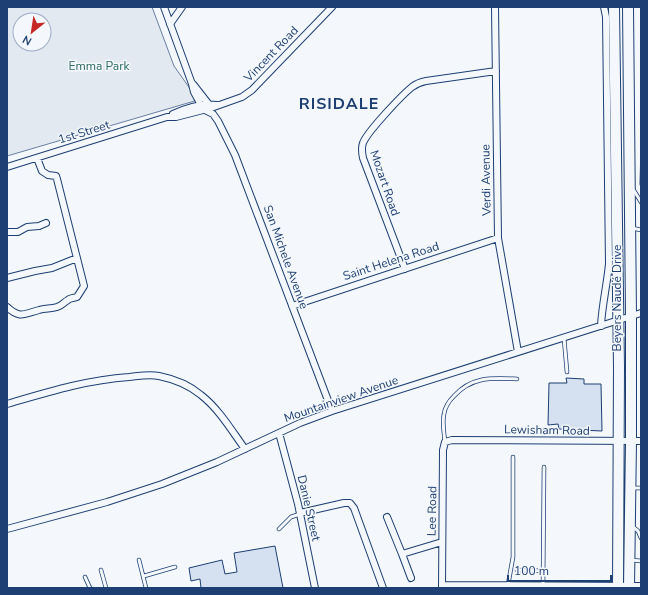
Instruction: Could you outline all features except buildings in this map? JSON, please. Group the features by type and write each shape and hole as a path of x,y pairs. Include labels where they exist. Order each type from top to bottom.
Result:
{"main road":[{"name":"Beyers Naudé Drive","path":"614,7 618,321 618,587"},
{"name":"Beyers Naudé Drive","path":"628,7 630,227 636,315 636,441 630,488 629,587"}],"street":[{"name":"San Michele Avenue","path":"164,7 192,84 218,121 243,174 332,411"},
{"path":"170,24 182,7"},
{"name":"Vincent Road","path":"209,108 235,100 252,90 332,7"},
{"name":"Verdi Avenue","path":"495,7 498,238 518,352"},
{"name":"Beyers Naudé Drive","path":"601,326 601,311 609,264 606,17 604,7"},
{"name":"Mozart Road","path":"405,269 363,158 363,143 370,132 402,96 420,82 496,71"},
{"name":"1st Street","path":"7,167 168,117 209,108"},
{"path":"7,307 17,314 27,315 39,310 59,307 69,299 77,297 84,284 56,177 48,175 42,171 37,158"},
{"path":"7,232 18,232 26,228 39,226 46,223"},
{"name":"Saint Helena Road","path":"292,306 498,238"},
{"path":"7,278 52,268 77,258"},
{"name":"Mountainview Avenue","path":"7,529 142,492 190,474 300,423 332,411 518,352 564,338 587,333 601,326 636,315"},
{"path":"7,404 85,382 146,375 159,376 186,385 201,395 220,414 245,449"},
{"name":"Danie Street","path":"279,433 301,514 315,588"},
{"name":"Lewisham Road","path":"445,442 452,440 636,441"},
{"name":"Lee Road","path":"442,587 443,450 445,442"},
{"path":"301,514 344,503 350,503 354,508 383,588"},
{"path":"387,517 411,578"},
{"path":"402,554 442,542"},
{"path":"442,587 486,587 508,585 518,587 641,586"}],"lane":[{"path":"630,183 641,202"},
{"path":"630,227 641,230"},
{"path":"564,338 567,372"},
{"path":"445,442 445,410 459,390 484,379 517,379"},
{"path":"508,585 513,557 513,457"},
{"path":"543,586 544,467"},
{"path":"630,488 641,488"},
{"path":"279,529 291,517 301,514"},
{"path":"629,524 638,531 641,538"},
{"path":"139,560 146,588"},
{"path":"629,560 641,561"},
{"path":"144,576 174,567"},
{"path":"101,570 106,588"},
{"path":"517,570 543,571"},
{"path":"85,577 90,588"}],"green space":[{"name":"Emma Park","path":"7,7 152,7 174,66 198,100 7,156"}],"district":[{"name":"RISIDALE","path":"339,104"}]}
